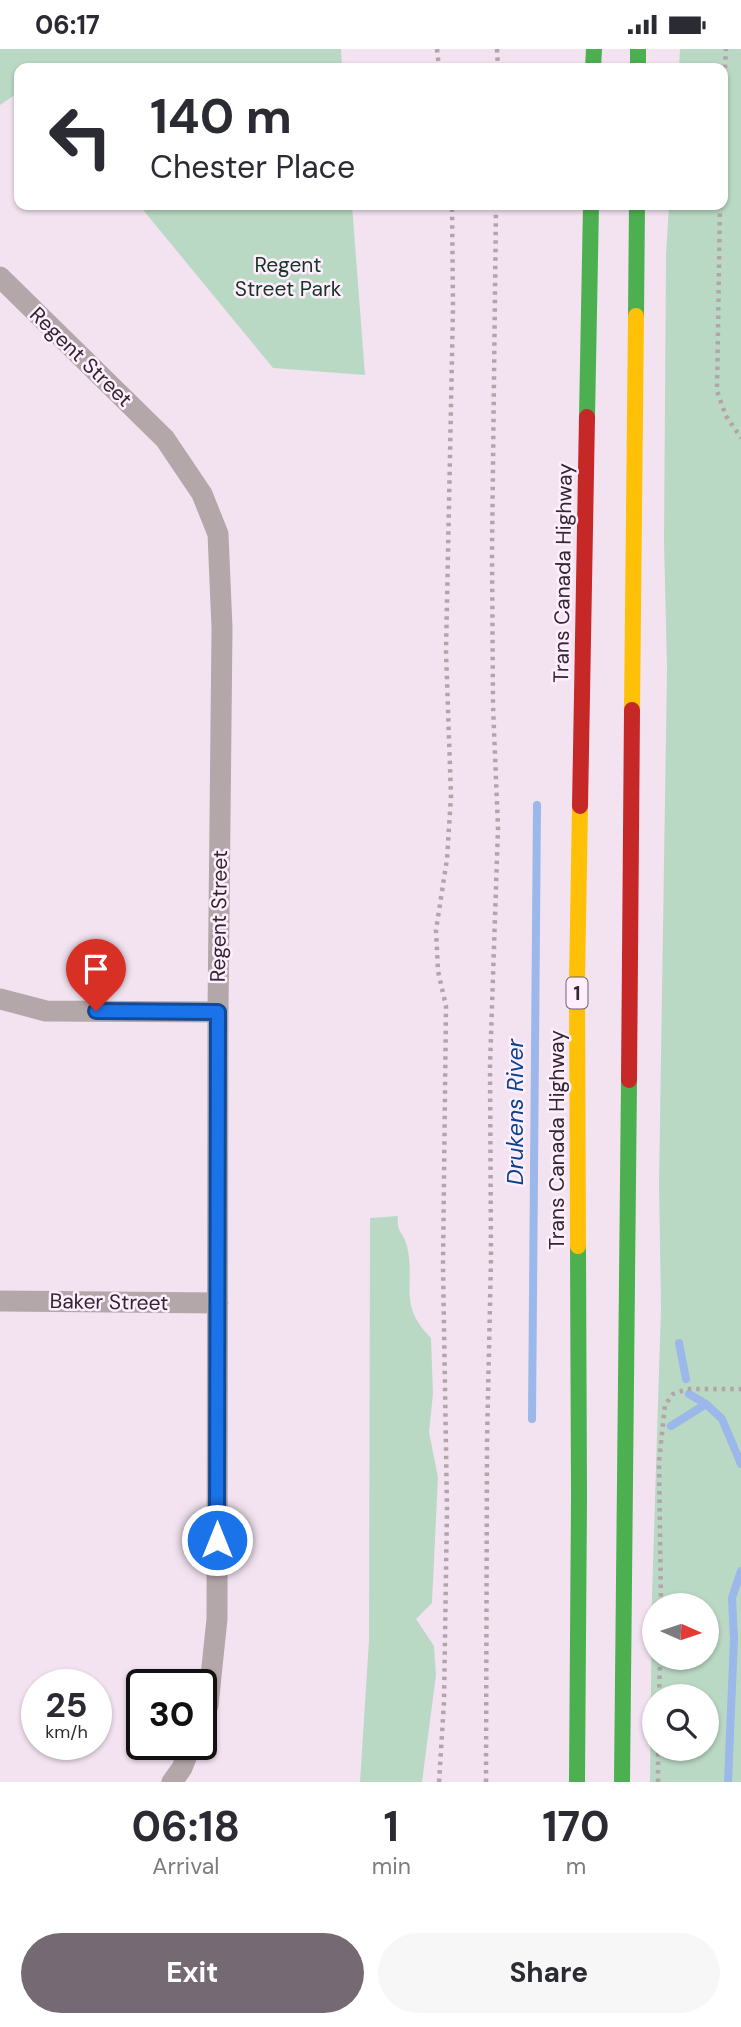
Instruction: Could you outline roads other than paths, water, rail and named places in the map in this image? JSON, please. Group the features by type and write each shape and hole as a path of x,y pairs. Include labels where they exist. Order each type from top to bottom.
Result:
{"highway":[{"name":"Trans Canada Highway","path":"577,1782 577,981 591,210"},
{"path":"622,1782 637,210"}],"street":[{"name":"Regent Street","path":"0,277 166,439 202,494 218,534 222,628 217,1619 212,1669"},
{"path":"0,999 46,1011 218,1012"},
{"name":"Baker Street","path":"0,1301 218,1303"},
{"path":"172,1782 185,1760"}],"waterway":[{"name":"Drukens River","path":"532,1419 537,805"},
{"path":"679,1343 686,1379"},
{"path":"689,1394 706,1404"},
{"name":"Drukens River","path":"671,1426 706,1404 722,1419 741,1464"},
{"name":"Drukens River","path":"728,1782 734,1639 732,1598 741,1571"}],"park label":[{"name":"Regent Street Park","path":"288,277"}]}
